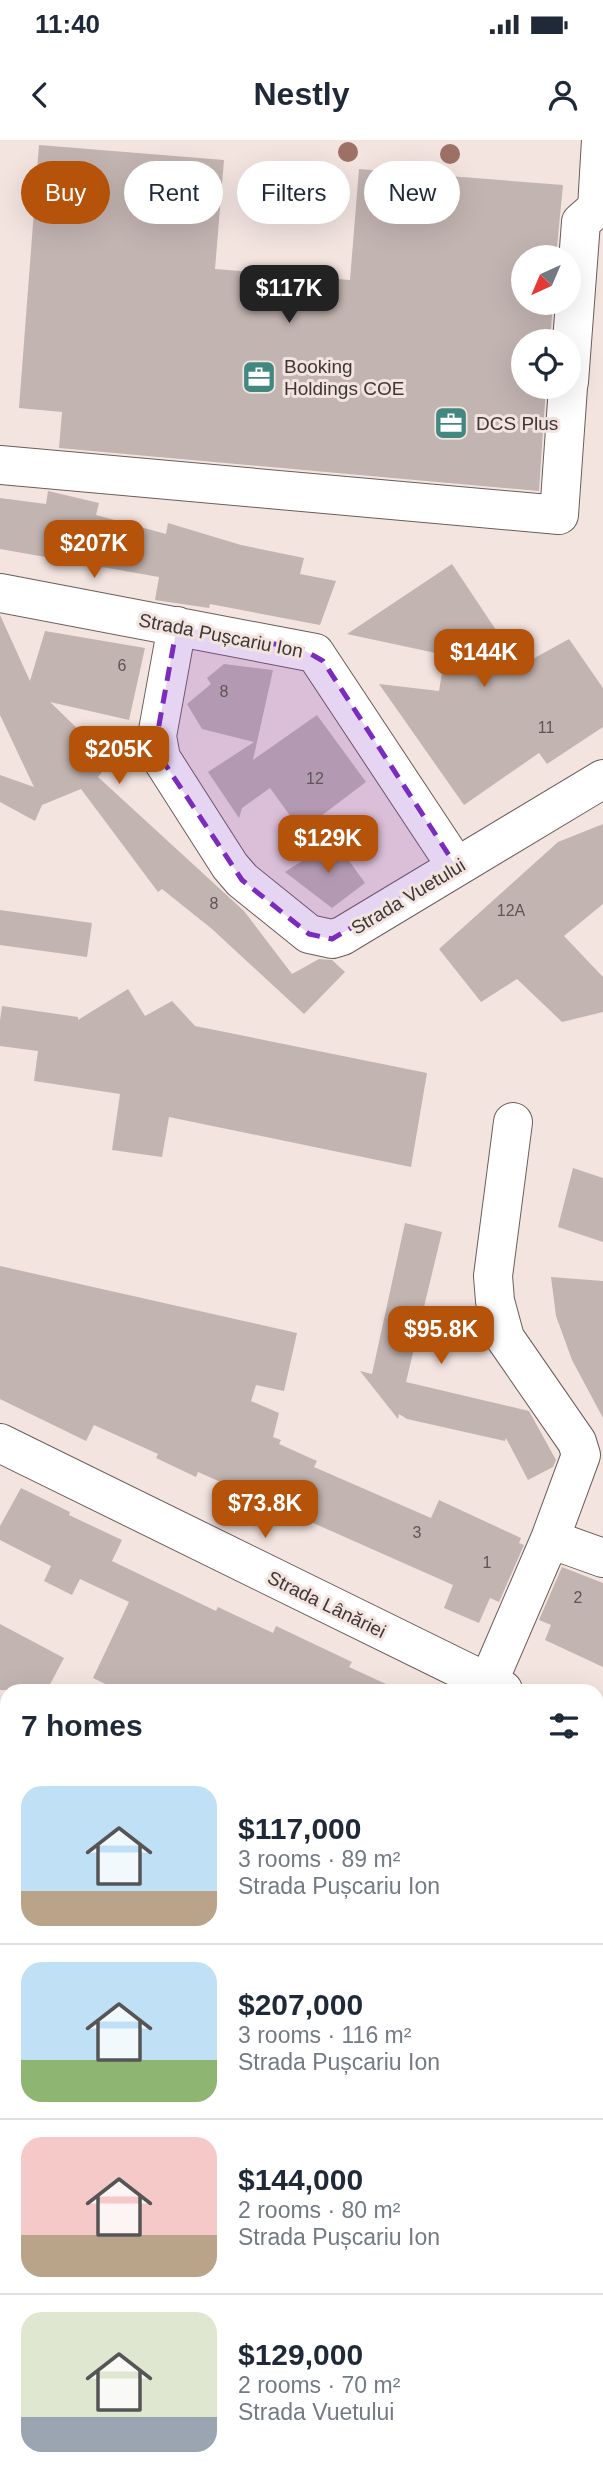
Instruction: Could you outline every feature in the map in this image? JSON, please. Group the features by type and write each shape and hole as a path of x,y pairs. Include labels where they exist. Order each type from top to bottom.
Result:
{"street":[{"path":"573,329 581,222 597,208 601,140"},
{"path":"0,465 559,515 568,399"},
{"name":"Strada Pușcariu Ion","path":"0,593 314,653 456,866"},
{"name":"Strada Vuetului","path":"177,626 157,736 158,747 168,769 242,880 309,934 332,939 342,936 603,779"},
{"path":"497,1684 580,1455 577,1442 505,1338 495,1301 493,1276 513,1122"},
{"name":"Strada Lânăriei","path":"0,1443 490,1684"},
{"path":"550,1539 603,1558"}],"highlighted area":[{"path":"177,626 302,649 323,661 456,866 332,939 309,934 242,880 161,758 157,736"}],"building":[{"path":"39,145 224,160 223,172 223,161 124,161 124,224 219,224 215,269 350,280 359,169 364,169 364,224 460,224 460,177 563,185 557,245 511,245 511,315 552,315 551,329 511,329 511,399 545,399 539,491 59,448 62,412 19,408 33,224 110,224 110,161 38,161"},
{"path":"48,491 99,503 96,515 166,534 168,523 241,545 304,558 300,574 336,581 320,625 210,604 209,608 155,600 159,577 0,549 0,498 46,504"},
{"path":"452,564 520,666 569,639 603,688 603,727 547,764 539,753 464,805 379,684 439,691 445,655 347,634"},
{"path":"0,615 30,681 45,631 145,648 129,720 50,702 111,761 98,777 244,911 292,974 319,959 332,960 345,972 304,1014 212,929 162,889 158,892 81,789 42,805 35,821 0,802 0,775 34,787 0,715"},
{"path":"224,664 273,670 253,760 317,715 366,782 301,831 270,788 242,808 239,818 208,772 254,742 202,729 187,704 211,684 207,678"},
{"path":"603,824 603,904 564,936 603,977 603,1012 562,1022 517,979 481,1002 439,949 558,842"},
{"path":"334,840 365,883 332,908 285,872"},
{"path":"0,910 92,923 87,957 0,945"},
{"path":"128,989 145,1016 172,1001 195,1026 427,1073 411,1167 169,1117 162,1157 112,1150 120,1094 34,1081 38,1051 0,1046 0,1021 2,1006 78,1017 78,1020"},
{"path":"573,1168 603,1178 603,1242 558,1227"},
{"path":"405,1223 442,1232 406,1382 529,1411 556,1460 553,1467 528,1480 506,1438 505,1441 407,1419 399,1414 398,1419 360,1371 372,1374"},
{"path":"0,1266 297,1333 284,1391 256,1385 251,1401 279,1413 273,1437 281,1440 279,1444 317,1461 314,1467 431,1518 439,1500 521,1538 519,1543 524,1545 499,1602 490,1598 479,1623 444,1608 453,1585 198,1472 196,1477 156,1458 158,1454 94,1425 86,1441 0,1399"},
{"path":"551,1277 603,1281 603,1418 572,1360 556,1316"},
{"path":"21,1488 122,1540 112,1561 216,1611 218,1607 273,1633 276,1626 352,1662 349,1667 386,1684 106,1684 93,1678 129,1602 80,1579 72,1595 44,1581 51,1566 0,1540 0,1526"},
{"path":"562,1567 603,1583 603,1667 545,1640 551,1625 539,1620"},
{"path":"0,1624 64,1658 50,1684 0,1684"}],"place":[{"name":"Booking Holdings COE","path":"259,377"},
{"name":"DCS Plus","path":"451,423"}]}
